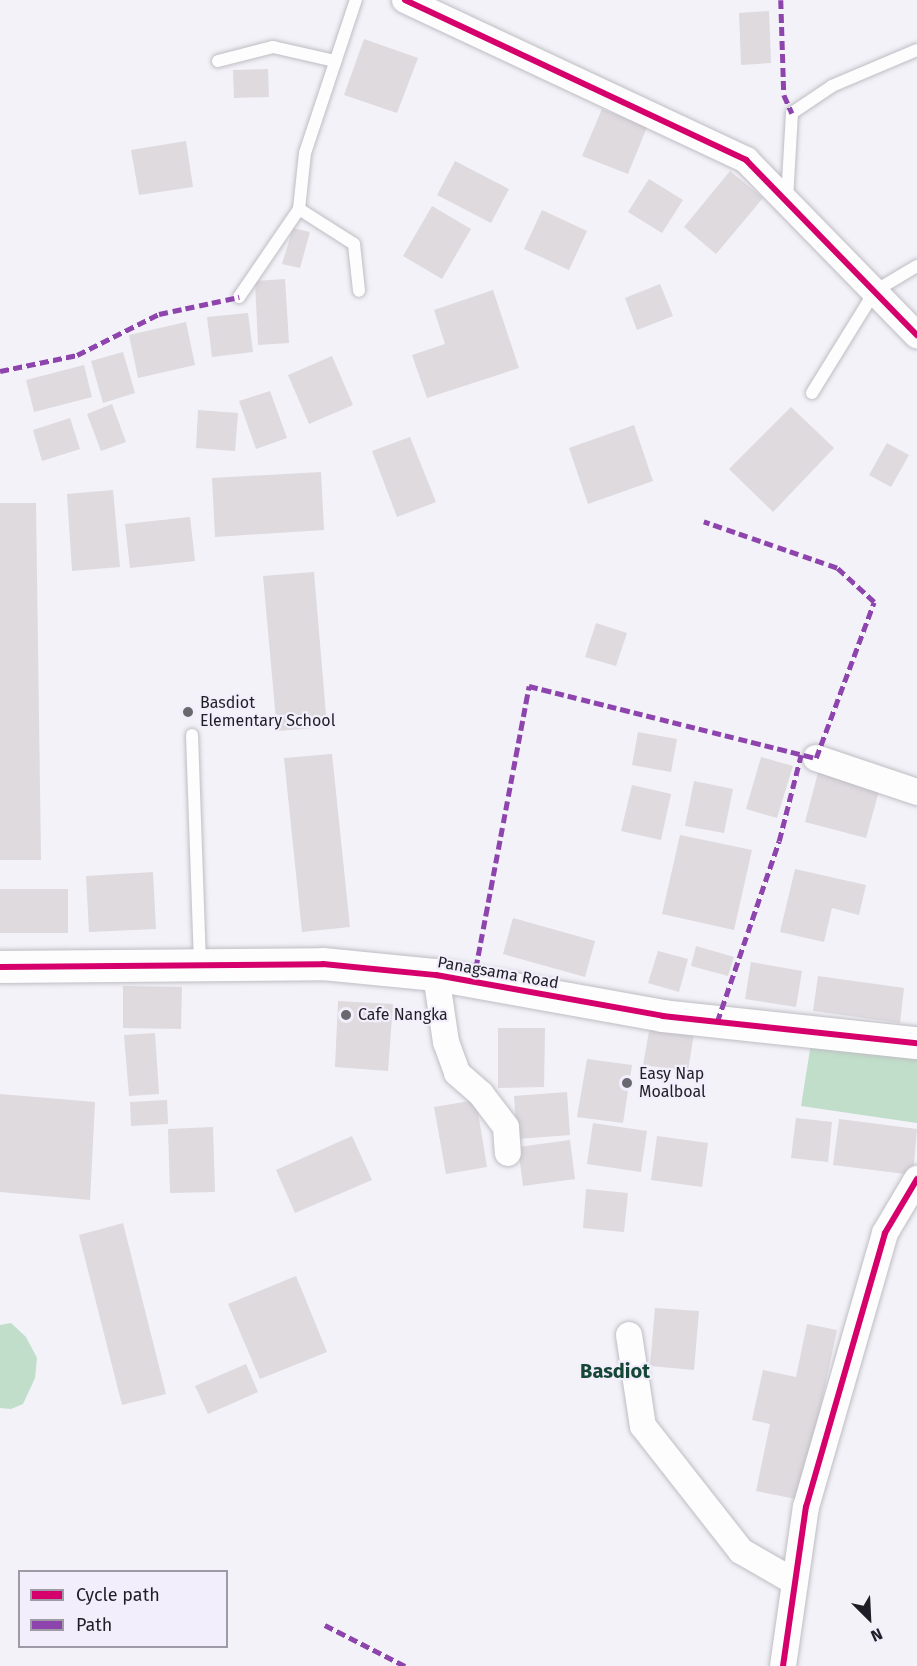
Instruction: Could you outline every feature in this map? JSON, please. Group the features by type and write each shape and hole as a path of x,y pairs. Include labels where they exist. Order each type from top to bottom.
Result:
{"street":[{"path":"405,0 746,160 787,199 917,335"},
{"path":"816,758 917,792"},
{"name":"Panagsama Road","path":"0,967 323,964 436,975 663,1016 917,1043"},
{"path":"436,975 446,1042 457,1073 481,1094 506,1127 507,1153"},
{"path":"783,1666 806,1507 885,1233 917,1179"},
{"path":"629,1335 643,1426 741,1551 795,1582"}],"lane":[{"path":"239,297 299,209 305,153 356,0"},
{"path":"218,61 273,47 335,61"},
{"path":"787,199 792,113 832,86 917,50"},
{"path":"299,209 354,244 359,291"},
{"path":"812,393 875,291 917,266"},
{"path":"192,735 200,964"}],"green space":[{"path":"812,1037 917,1052 917,1123 801,1106"},
{"path":"11,1323 26,1337 37,1358 35,1378 23,1404 11,1409 0,1408 0,1325"}],"building":[{"path":"769,11 771,63 741,65 739,13"},
{"path":"364,39 418,58 397,113 344,95"},
{"path":"268,69 269,97 234,98 233,70"},
{"path":"602,109 647,127 628,174 582,156"},
{"path":"186,141 193,187 139,195 131,150"},
{"path":"455,161 509,189 491,223 437,195"},
{"path":"730,171 763,198 716,254 684,227"},
{"path":"649,179 683,200 662,233 628,212"},
{"path":"432,206 471,229 442,279 403,256"},
{"path":"542,210 587,231 569,270 524,249"},
{"path":"293,228 310,232 300,268 282,264"},
{"path":"285,279 289,343 258,345 255,281"},
{"path":"660,284 673,316 637,330 625,298"},
{"path":"493,290 519,368 427,398 412,355 445,344 434,310"},
{"path":"248,313 253,352 212,357 207,317"},
{"path":"186,322 195,365 138,378 129,335"},
{"path":"123,352 135,393 103,403 91,361"},
{"path":"332,356 353,405 309,424 288,375"},
{"path":"84,365 92,397 34,412 26,380"},
{"path":"270,391 287,438 256,449 239,401"},
{"path":"112,404 126,442 101,451 87,414"},
{"path":"791,407 834,448 773,512 729,469"},
{"path":"198,410 238,413 235,451 196,448"},
{"path":"70,418 80,449 42,461 33,430"},
{"path":"634,425 653,481 588,504 569,448"},
{"path":"410,437 436,502 397,517 372,451"},
{"path":"887,443 909,455 891,487 869,475"},
{"path":"321,472 324,530 215,537 212,478"},
{"path":"113,490 120,567 72,571 67,494"},
{"path":"0,503 36,503 41,860 0,860"},
{"path":"190,517 195,561 130,568 125,524"},
{"path":"314,572 327,727 277,731 263,576"},
{"path":"596,623 627,633 616,666 585,657"},
{"path":"638,732 677,739 671,772 632,765"},
{"path":"332,754 350,927 302,932 284,758"},
{"path":"761,757 793,766 777,818 746,809"},
{"path":"819,769 881,784 866,838 805,822"},
{"path":"694,781 733,789 724,833 685,826"},
{"path":"632,785 671,794 661,840 621,831"},
{"path":"680,835 752,850 734,930 662,914"},
{"path":"795,869 866,885 859,915 832,908 824,942 780,932"},
{"path":"153,872 156,929 89,932 86,876"},
{"path":"0,889 68,889 68,933 0,933"},
{"path":"513,918 595,941 585,977 503,954"},
{"path":"696,946 734,957 728,976 691,966"},
{"path":"658,951 688,959 679,992 648,983"},
{"path":"751,962 802,971 796,1007 745,999"},
{"path":"818,976 904,988 900,1023 813,1011"},
{"path":"123,986 182,987 181,1029 123,1028"},
{"path":"338,1001 393,1004 388,1071 335,1067"},
{"path":"650,1026 694,1033 688,1071 643,1065"},
{"path":"498,1028 545,1028 544,1087 498,1088"},
{"path":"155,1033 159,1094 129,1096 124,1035"},
{"path":"587,1059 632,1065 623,1123 577,1117"},
{"path":"567,1092 570,1135 517,1139 514,1096"},
{"path":"0,1094 95,1102 90,1200 0,1192"},
{"path":"167,1100 168,1124 131,1126 130,1102"},
{"path":"476,1100 487,1167 446,1174 434,1107"},
{"path":"796,1118 832,1122 828,1162 791,1158"},
{"path":"839,1119 917,1129 913,1175 833,1165"},
{"path":"593,1123 647,1131 641,1172 587,1164"},
{"path":"213,1127 215,1192 170,1193 168,1129"},
{"path":"352,1136 372,1180 295,1213 276,1170"},
{"path":"657,1136 708,1143 702,1187 651,1180"},
{"path":"570,1140 575,1179 523,1186 518,1147"},
{"path":"586,1189 628,1193 624,1232 583,1228"},
{"path":"123,1223 166,1394 122,1405 79,1235"},
{"path":"296,1276 327,1352 260,1379 228,1304"},
{"path":"655,1308 699,1311 694,1370 650,1366"},
{"path":"807,1324 837,1330 801,1500 756,1491 770,1424 752,1420 763,1370 796,1377"},
{"path":"246,1364 258,1392 208,1414 195,1386"}],"marked path":[{"path":"781,0 784,95 792,113"},
{"path":"0,371 77,355 159,314 239,297"},
{"path":"473,982 529,686 816,758 874,602 837,568 704,522"},
{"path":"717,1022 779,841 801,755"},
{"path":"325,1625 405,1666"}],"cycle path":[{"path":"405,0 746,160 917,335"},
{"path":"0,967 323,964 436,975 663,1016 917,1043"},
{"path":"783,1666 806,1507 885,1233 917,1179"}],"place":[{"name":"Basdiot Elementary School","path":"188,712"},
{"name":"Cafe Nangka","path":"346,1015"},
{"name":"Easy Nap Moalboal","path":"627,1083"}],"district":[{"name":"Basdiot","path":"615,1371"}]}
